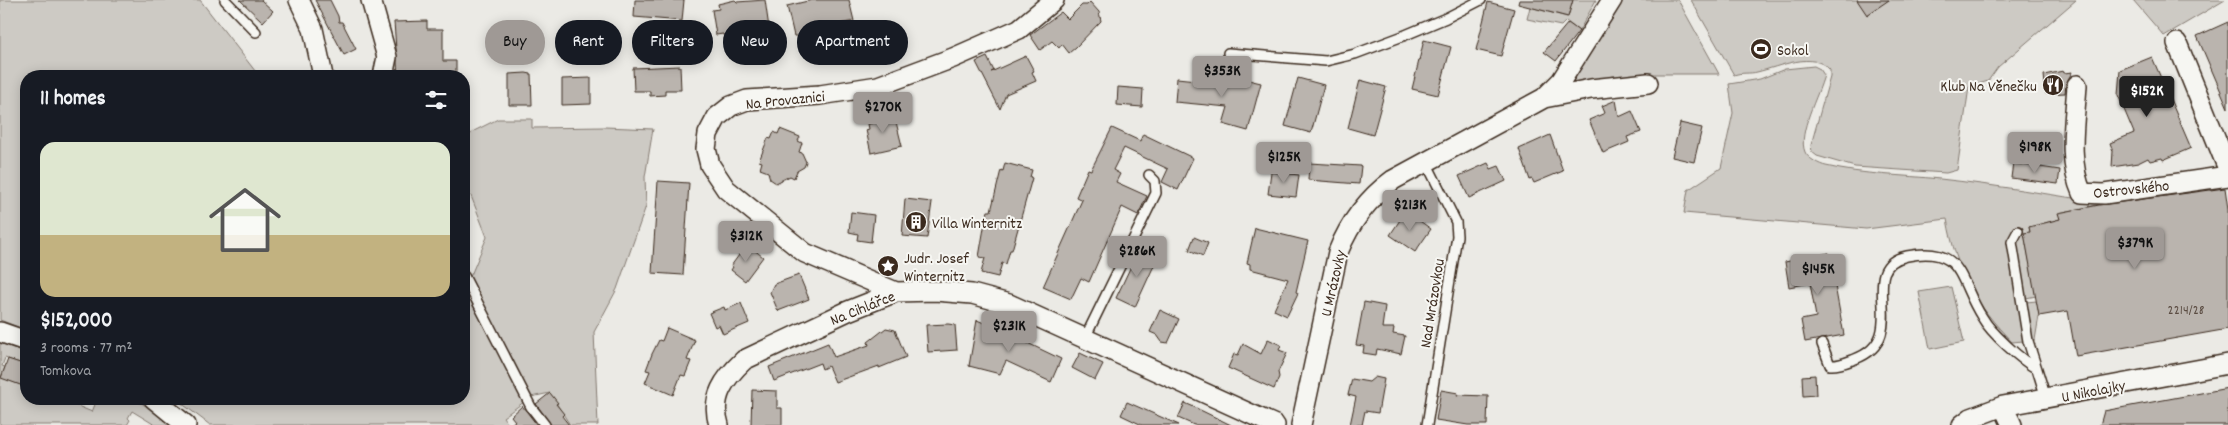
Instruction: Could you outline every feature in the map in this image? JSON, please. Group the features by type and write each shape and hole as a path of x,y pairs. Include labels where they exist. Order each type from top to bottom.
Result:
{"street":[{"path":"299,0 313,28 322,70"},
{"path":"372,0 387,58 384,70"},
{"name":"Na Provaznici","path":"896,292 805,253 726,188 710,165 706,149 708,134 717,117 731,106 747,100 820,95 878,86 952,58 1019,29 1054,0"},
{"name":"U Mrázovky","path":"1301,425 1338,252 1342,240 1362,208 1376,192 1393,180 1544,98 1561,81 1612,0"},
{"path":"2177,43 2228,169"},
{"name":"U Mrázovky","path":"1544,98 1592,89 1648,83"},
{"name":"Ostrovského","path":"2077,85 2074,153 2076,179 2082,193 2104,194 2228,176"},
{"name":"Na Cihlářce","path":"720,425 717,418 717,393 727,376 744,360 848,311 896,292 935,291 972,294 1009,304 1275,425"},
{"path":"0,332 20,340"},
{"name":"U Nikolajky","path":"1962,425 1971,418 2003,406 2228,364"},
{"path":"161,405 186,425"},
{"path":"2003,406 2012,425"}],"lane":[{"path":"225,0 256,32"},
{"path":"1228,53 1326,61 1355,54 1403,36 1446,18 1481,0"},
{"name":"Nad Mrázovkou","path":"1426,162 1456,222 1457,236 1427,425"},
{"path":"1085,338 1156,193 1155,181 1148,175"},
{"path":"2018,231 2012,242 2028,341 2046,398"},
{"path":"1822,344 1830,365 1835,366 1872,350 1879,342 1883,330 1881,280 1884,271 1890,264 1903,257 1920,253 1935,254 1947,257 1956,266 1982,318 2021,360 2037,370"},
{"path":"470,288 531,407 545,425"}],"shaded area":[{"path":"0,0 200,0 254,70 20,70 20,328 0,320"},
{"path":"1573,0 1596,0 1579,31 1566,21 1561,26 1527,19 1530,7 1567,17"},
{"path":"1619,0 1678,0 1719,74 1646,74 1569,89 1566,83"},
{"path":"1691,0 2076,0 1998,67 1988,81 1969,87 1957,170 1946,173 1855,167 1817,156 1812,152 1811,145 1830,77 1830,70 1823,64 1815,61 1805,61 1785,64 1754,73 1734,75"},
{"path":"2133,0 2225,0 2164,36"},
{"path":"1814,66 1820,69 1824,75 1806,125 1803,144 1806,154 1820,164 1854,171 1961,181 2106,203 2059,213 2060,219 2029,227 2030,232 2024,233 2036,296 2026,298 2026,302 2037,301 2039,316 2035,340 2012,342 1978,301 1962,271 1947,219 1866,229 1684,213 1688,190 1721,168 1733,113 1729,84 1760,79 1785,69"},
{"path":"498,119 532,119 532,128 605,127 653,129 645,177 646,206 617,289 594,332 598,425 570,425 550,393 531,397 503,417 509,425 210,425 184,405 470,405 470,276 487,237 470,193 470,135"},
{"path":"1951,287 1964,342 1930,349 1919,292"},
{"path":"0,343 20,351 20,363 5,358 2,366 5,367 1,377 20,385 20,405 75,405 92,412 95,405 144,405 175,425 155,425 132,411 127,425 0,425"}],"building":[{"path":"240,0 261,0 273,11 263,22"},
{"path":"315,0 330,0 339,22 342,22 356,49 344,55"},
{"path":"635,0 684,0 682,20 634,17"},
{"path":"735,0 737,2 765,0 768,20 723,20 723,34 716,35 712,10 719,9 718,4"},
{"path":"812,0 849,0 854,20 797,20 797,36 794,36 787,6"},
{"path":"1519,0 1573,0 1568,17 1518,4"},
{"path":"1857,0 1889,0 1867,15"},
{"path":"1090,2 1099,12 1101,21 1076,47 1069,53 1062,44 1059,48 1052,41 1040,50 1030,35 1061,12 1068,19 1082,5 1087,5"},
{"path":"1488,2 1514,9 1501,56 1476,50"},
{"path":"427,21 427,29 443,29 443,61 456,61 456,70 398,70 394,22"},
{"path":"2228,22 2228,108 2197,36"},
{"path":"1568,23 1579,31 1556,61 1544,52"},
{"path":"1424,40 1451,47 1438,95 1412,89"},
{"path":"1026,56 1034,71 1032,72 1036,81 1006,94 1000,109 976,62 987,57 994,71"},
{"path":"2152,57 2191,148 2163,160 2162,158 2150,161 2148,158 2138,163 2112,167 2113,151 2110,143 2134,133 2118,95 2120,70"},
{"path":"680,66 681,90 665,90 665,95 650,96 650,91 634,91 633,68"},
{"path":"2063,71 2064,73 2072,72 2066,84 2065,93 2046,94 2044,75"},
{"path":"509,74 531,74 532,105 509,105"},
{"path":"1236,77 1261,83 1248,131 1223,124 1228,107 1175,102 1177,78 1234,84"},
{"path":"591,78 591,104 562,105 562,79"},
{"path":"1298,78 1324,85 1311,133 1285,126"},
{"path":"1360,80 1386,87 1373,135 1348,128"},
{"path":"1118,87 1143,89 1142,107 1117,105"},
{"path":"1616,100 1619,117 1632,111 1641,132 1627,137 1629,142 1603,153 1589,120 1605,113 1602,106"},
{"path":"883,114 885,120 895,118 902,146 871,153 866,130 869,129 868,124 873,123 871,117"},
{"path":"1680,123 1702,128 1694,162 1672,157"},
{"path":"1112,128 1140,141 1143,134 1193,158 1178,190 1162,182 1168,169 1124,148 1113,170 1120,174 1116,182 1147,196 1138,215 1122,207 1089,282 1081,278 1071,299 1043,287 1082,200 1076,197 1088,169 1091,170"},
{"path":"780,129 800,137 798,141 802,143 799,152 802,153 806,162 804,167 797,171 794,178 790,176 776,183 770,179 768,172 760,169 762,162 759,161 768,138 771,139 774,132 778,134"},
{"path":"1550,135 1563,171 1534,183 1532,179 1530,180 1519,149"},
{"path":"1005,163 1032,170 1030,177 1032,178 1012,250 1010,250 1006,264 1002,263 998,277 981,273 985,258 979,257 988,211 991,211 1001,170 1003,171"},
{"path":"1309,163 1361,166 1359,184 1308,180"},
{"path":"1488,163 1491,169 1499,166 1506,181 1469,198 1459,176"},
{"path":"2013,163 2060,170 2058,184 2011,178"},
{"path":"1271,172 1299,175 1296,197 1268,194"},
{"path":"658,181 689,183 683,275 652,273"},
{"path":"2225,188 2228,209 2228,329 2076,356 2068,311 2039,316 2024,233 2030,232 2029,227 2060,219 2058,213 2099,205"},
{"name":"Villa Winternitz","path":"905,199 932,202 927,238 902,236"},
{"path":"1406,211 1431,229 1415,252 1390,235"},
{"path":"851,212 874,215 871,242 857,240 858,234 849,232"},
{"path":"1255,228 1308,241 1296,292 1298,293 1287,316 1274,310 1288,279 1250,269 1250,264 1247,263"},
{"path":"1194,237 1208,243 1203,256 1189,250"},
{"path":"747,244 763,257 745,281 731,270 733,267 731,266"},
{"path":"1139,249 1151,252 1150,256 1157,259 1135,307 1116,298"},
{"path":"1829,253 1844,335 1805,342 1801,320 1816,317 1810,283 1789,287 1785,262"},
{"path":"799,275 809,299 778,311 770,292 774,284"},
{"path":"1364,302 1385,306 1382,328 1394,328 1393,334 1405,336 1401,354 1377,349 1376,355 1363,353 1364,346 1356,345"},
{"path":"741,303 749,323 723,334 719,325 715,327 709,313 724,307 725,310"},
{"path":"1160,310 1179,319 1168,343 1162,342 1157,335 1150,332"},
{"path":"977,320 1061,359 1051,382 1006,361 1000,374 969,366"},
{"path":"926,325 955,325 957,350 928,352"},
{"path":"667,328 695,340 687,360 691,361 685,376 681,375 673,395 645,383 650,371 646,370 652,354 659,340 662,341"},
{"path":"886,328 895,330 906,357 835,382 828,366 822,369 820,363 774,381 769,367 828,343 834,357 869,345 868,342"},
{"path":"1268,339 1281,345 1279,350 1287,353 1278,372 1279,377 1274,389 1228,368 1234,354 1238,355 1243,344 1261,354"},
{"path":"1080,353 1103,364 1095,380 1072,368"},
{"path":"8,359 20,363 20,385 1,378"},
{"path":"1815,375 1816,395 1803,396 1802,376"},
{"path":"1375,377 1384,379 1378,413 1365,411 1362,425 1350,425 1356,397 1348,395 1352,379 1369,382"},
{"path":"2228,388 2228,425 2100,425 2104,411"},
{"path":"752,390 777,391 777,408 782,408 782,425 751,425"},
{"path":"1441,390 1458,393 1457,395 1488,396 1487,425 1468,425 1436,420"},
{"path":"550,393 558,403 556,404 564,414 562,416 569,425 551,425 536,404"},
{"path":"1127,402 1179,425 1142,425 1121,415"},
{"path":"1185,403 1231,425 1194,425 1178,418"},
{"path":"522,406 537,425 510,425 515,421 511,416"}],"place":[{"name":"Sokol","path":"1761,49"},
{"name":"Klub Na Věnečku","path":"2053,85"},
{"name":"Villa Winternitz","path":"916,222"},
{"name":"Judr. Josef Winternitz","path":"888,266"}]}
